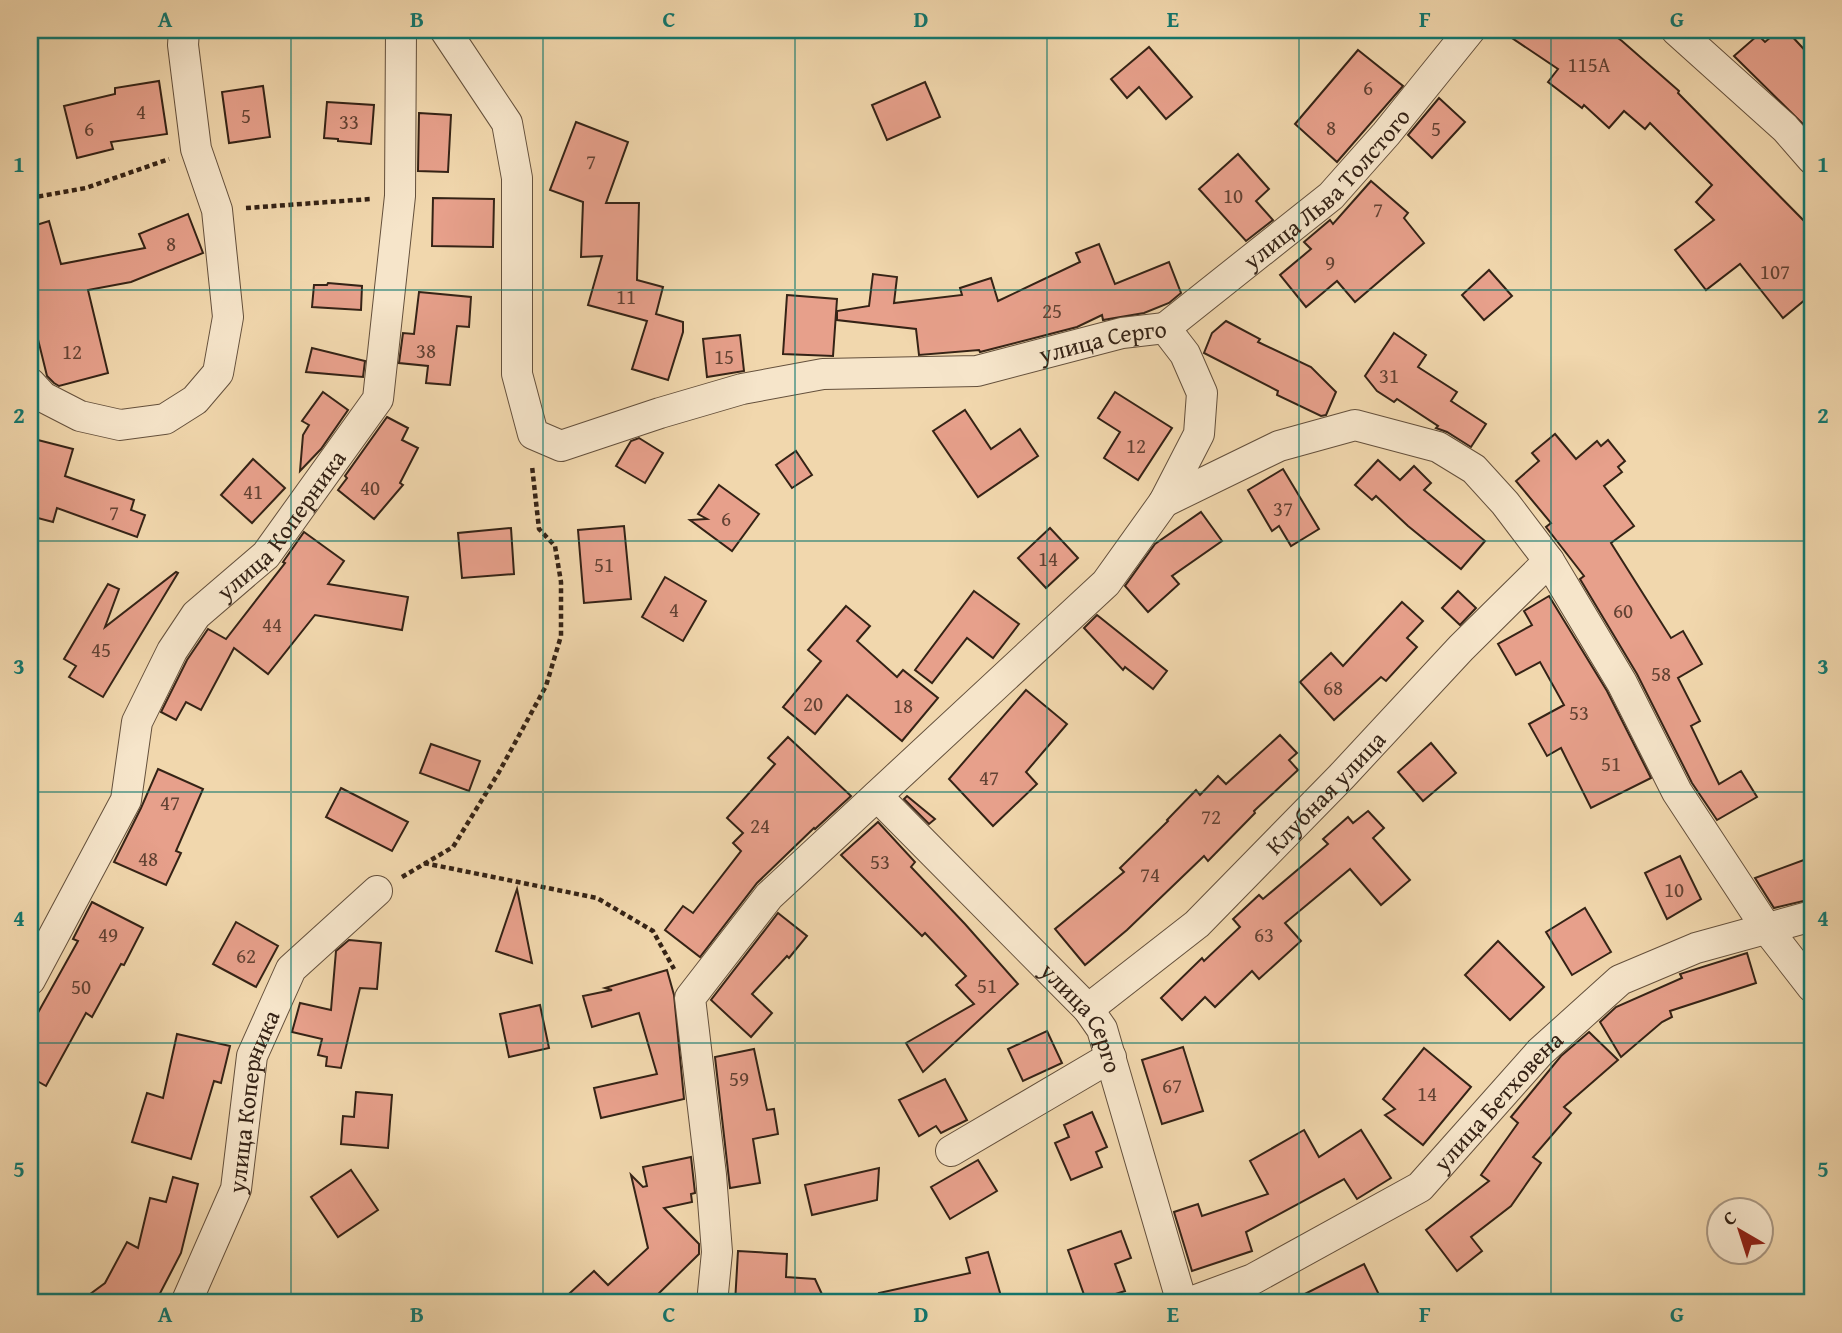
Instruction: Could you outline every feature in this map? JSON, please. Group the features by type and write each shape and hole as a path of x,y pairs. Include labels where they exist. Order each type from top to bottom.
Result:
{"street":[{"path":"30,383 43,397 80,416 120,425 165,419 195,400 218,373 228,317 217,210 197,149 183,45 184,30"},
{"name":"улица Коперника","path":"30,980 126,800 137,722 172,651 196,615 265,555 378,399 400,196 401,30"},
{"path":"445,30 507,123 517,178 517,374 533,434"},
{"name":"улица Льва Толстого","path":"1165,328 1331,196 1386,134 1470,30"},
{"path":"1676,30 1785,128 1812,159"},
{"name":"улица Серго","path":"533,434 561,446 742,389 823,374 976,371 1122,332 1165,328 1185,354 1202,393 1199,434 1164,502 1106,583 769,896 690,998"},
{"path":"1164,502 1279,446 1355,425 1438,447 1474,468 1505,503 1549,561 1622,683 1676,792 1768,929 1812,987"},
{"name":"Клубная улица","path":"1088,1009 1197,924 1341,777 1461,648 1549,561"},
{"name":"улица Серго","path":"877,796 1088,1009 1102,1029 1185,1303"},
{"name":"улица Коперника","path":"186,1303 236,1189 252,1056 291,969 377,891"},
{"name":"улица Бетховена","path":"1185,1303 1253,1279 1420,1187 1540,1052 1620,980 1696,948 1812,916"},
{"path":"690,998 711,1175 717,1252 712,1303"},
{"path":"951,1151 1111,1057"}],"path":[{"path":"30,198 86,188 197,149"},
{"path":"217,210 400,196"},
{"path":"377,891 453,847 499,772 545,686 561,636 561,582 555,546 539,529 531,453 533,434"},
{"path":"425,863 597,898 653,931 690,998"}],"building":[{"path":"1500,30 1607,30 1622,41 1679,91 1678,93 1812,229 1812,294 1783,318 1740,264 1706,290 1675,250 1714,220 1696,202 1712,185 1650,123 1645,129 1624,111 1609,128 1584,105 1582,108 1548,82 1558,69"},
{"path":"1777,32 1782,37 1788,32 1812,58 1812,133 1734,56 1758,35 1765,42"},
{"path":"1149,47 1192,97 1166,119 1139,87 1127,98 1111,79"},
{"path":"1358,50 1403,86 1337,162 1295,124"},
{"path":"159,81 167,134 111,142 113,149 77,158 64,106 115,94 115,88"},
{"path":"925,82 940,117 887,140 872,105"},
{"path":"263,86 270,137 229,143 222,92"},
{"path":"1439,98 1465,122 1432,158 1408,135"},
{"path":"327,102 374,105 371,144 324,138"},
{"path":"419,113 451,115 448,172 418,171"},
{"path":"576,122 628,142 606,203 639,203 637,280 663,287 656,314 683,322 683,332 668,380 632,369 647,321 588,305 602,256 581,257 583,202 550,190"},
{"path":"1238,154 1269,189 1256,201 1273,220 1246,241 1199,189"},
{"path":"1371,181 1408,213 1404,218 1424,243 1355,302 1337,281 1306,307 1280,275 1311,249 1304,242 1330,220 1333,224"},
{"path":"433,198 494,199 493,247 432,246"},
{"path":"188,214 203,253 131,282 88,290 108,373 59,386 54,383 47,376 30,307 30,227 49,221 61,264 145,248 139,234"},
{"path":"1099,244 1115,284 1169,262 1181,293 1169,303 1144,313 1103,320 1102,315 1077,327 980,352 919,355 916,329 837,320 837,311 869,306 873,274 897,277 894,303 962,295 960,288 991,278 998,301 1080,262 1076,253"},
{"path":"1489,270 1512,296 1484,320 1462,295"},
{"path":"328,283 362,286 361,310 312,307 314,285"},
{"path":"419,292 471,297 469,327 457,326 450,385 426,383 428,366 399,363 403,333 414,334"},
{"path":"787,295 837,299 833,356 783,354"},
{"path":"1226,321 1260,339 1258,342 1311,367 1336,392 1326,415 1321,416 1277,395 1278,391 1204,353 1212,333"},
{"path":"1394,333 1426,355 1418,367 1457,392 1451,401 1486,424 1471,447 1436,428 1438,426 1397,399 1394,402 1377,391 1365,376"},
{"path":"740,335 744,371 707,377 703,339"},
{"path":"312,348 365,361 363,377 306,372"},
{"path":"323,392 348,410 321,449 300,471 303,435 309,425 302,421"},
{"path":"1115,392 1172,428 1138,480 1104,458 1120,432 1098,418"},
{"path":"965,410 991,449 1020,429 1038,456 978,497 933,431"},
{"path":"387,417 408,428 402,440 418,448 400,483 403,485 374,519 338,490"},
{"path":"1555,434 1576,459 1597,441 1601,446 1608,440 1625,461 1618,467 1622,472 1604,486 1634,526 1611,543 1671,638 1683,631 1702,664 1678,678 1700,721 1691,726 1719,784 1741,771 1757,797 1717,820 1692,783 1637,674 1580,579 1584,576 1546,527 1551,523 1516,481 1539,461 1532,453"},
{"path":"30,438 73,449 65,476 134,500 131,510 145,515 137,537 57,508 53,522 30,516"},
{"path":"639,438 663,453 645,483 616,466 631,441"},
{"path":"796,451 812,475 792,488 776,465"},
{"path":"253,459 285,488 252,523 221,495"},
{"path":"1378,460 1400,480 1414,466 1431,483 1424,490 1485,541 1461,569 1376,496 1372,500 1355,485"},
{"path":"1283,469 1319,529 1291,546 1279,526 1272,531 1248,490"},
{"path":"719,485 759,514 732,551 690,520 707,519 698,514"},
{"path":"1201,512 1222,541 1172,576 1179,584 1148,612 1125,586 1155,544"},
{"path":"624,526 631,599 584,603 578,530"},
{"path":"511,528 514,574 462,578 458,533"},
{"path":"1050,528 1078,558 1046,588 1018,558"},
{"path":"304,532 344,561 328,584 408,597 402,630 315,615 268,674 234,648 201,710 186,702 176,720 161,712 187,660 208,629 226,639 285,563 283,562"},
{"path":"178,573 103,697 69,677 76,666 64,659 108,584 119,589 105,627"},
{"path":"665,577 706,601 683,641 642,617"},
{"path":"974,591 1019,624 993,658 967,638 932,683 915,670"},
{"path":"1458,591 1476,608 1460,625 1442,608"},
{"path":"1549,596 1607,691 1651,778 1591,808 1561,748 1547,756 1529,724 1564,705 1540,662 1516,675 1498,644 1532,625 1524,611"},
{"path":"1402,602 1423,621 1407,638 1417,647 1386,681 1381,677 1334,720 1300,682 1331,653 1343,666"},
{"path":"846,606 870,626 857,641 897,677 903,670 938,698 902,741 847,695 815,734 783,707 821,661 808,650"},
{"path":"1097,615 1167,671 1153,689 1125,667 1123,670 1084,628"},
{"path":"1026,690 1067,724 1026,772 1037,784 993,826 949,779"},
{"path":"1280,735 1297,753 1289,760 1298,770 1254,811 1208,861 1204,856 1127,930 1085,965 1055,929 1124,872 1120,868 1196,790 1200,795 1218,776 1226,784"},
{"path":"788,737 851,796 757,883 700,957 665,930 683,906 693,913 741,851 733,843 743,833 727,818 775,764 768,758"},
{"path":"1431,743 1456,773 1423,801 1398,772"},
{"path":"431,744 480,761 469,791 420,773"},
{"path":"158,769 203,789 176,851 181,853 166,885 114,862"},
{"path":"341,788 408,822 392,851 326,817"},
{"path":"907,796 935,819 929,824 904,799"},
{"path":"1368,811 1384,828 1373,838 1410,880 1381,905 1350,869 1285,923 1301,941 1259,979 1252,971 1215,1007 1205,997 1182,1020 1161,998 1202,958 1204,961 1240,927 1233,919 1259,895 1263,899 1328,844 1323,839 1348,817 1353,823"},
{"path":"878,822 915,862 911,867 1018,984 923,1072 906,1043 974,1004 956,985 966,976 925,933 922,936 841,855"},
{"path":"1680,856 1701,899 1667,919 1645,873"},
{"path":"1812,857 1812,899 1774,908 1755,878"},
{"path":"517,889 532,963 496,951"},
{"path":"92,902 143,928 92,1017 86,1013 46,1086 30,1077 30,1027 78,941 73,939"},
{"path":"1585,908 1611,952 1572,975 1546,932"},
{"path":"778,913 807,936 752,994 772,1013 751,1037 711,1000"},
{"path":"236,922 278,946 256,987 213,964"},
{"path":"349,940 381,943 377,989 360,988 341,1068 326,1066 327,1057 318,1055 322,1039 292,1032 300,1003 331,1010 336,951"},
{"path":"1498,941 1544,987 1510,1020 1465,975"},
{"path":"1747,953 1756,983 1670,1011 1672,1017 1662,1022 1621,1057 1600,1022 1616,1007 1682,978 1680,974"},
{"path":"667,970 674,995 684,1099 601,1118 594,1088 657,1074 639,1013 592,1027 583,996 612,990 605,988"},
{"path":"540,1005 549,1048 509,1057 500,1014"},
{"path":"1047,1031 1062,1063 1023,1081 1008,1049"},
{"path":"1589,1032 1618,1060 1564,1107 1571,1113 1533,1157 1541,1163 1511,1206 1471,1237 1482,1251 1457,1271 1426,1230 1489,1181 1481,1175 1518,1123 1511,1117 1561,1056"},
{"path":"177,1034 230,1046 221,1083 214,1081 191,1159 132,1142 147,1093 163,1098"},
{"path":"1183,1047 1203,1111 1162,1124 1142,1060"},
{"path":"1424,1048 1471,1087 1423,1145 1385,1115 1395,1109 1383,1099"},
{"path":"754,1049 767,1110 774,1109 778,1134 753,1139 760,1183 730,1188 715,1057"},
{"path":"945,1079 967,1120 941,1133 936,1126 919,1136 899,1100"},
{"path":"356,1092 392,1095 388,1148 341,1144 343,1116 354,1117"},
{"path":"1092,1112 1107,1147 1096,1152 1102,1167 1071,1180 1055,1143 1069,1137 1064,1125"},
{"path":"1304,1130 1319,1157 1361,1130 1391,1178 1357,1199 1344,1179 1246,1232 1252,1251 1192,1271 1174,1212 1198,1204 1202,1216 1268,1194 1250,1161"},
{"path":"691,1157 695,1193 691,1194 692,1202 664,1208 699,1244 699,1254 649,1303 559,1303 594,1271 608,1285 648,1248 631,1175 643,1187 647,1186 643,1167"},
{"path":"978,1160 997,1191 950,1219 931,1187"},
{"path":"879,1168 877,1200 812,1215 805,1185"},
{"path":"351,1170 378,1210 338,1237 311,1197"},
{"path":"173,1177 198,1184 181,1253 155,1303 78,1303 105,1283 127,1242 138,1248 150,1198 166,1202"},
{"path":"1121,1231 1131,1258 1115,1264 1125,1291 1087,1303 1068,1250"},
{"path":"738,1251 787,1254 786,1277 815,1279 826,1303 735,1303"},
{"path":"988,1252 1003,1303 881,1303 879,1293 970,1273 966,1258"},
{"path":"1364,1264 1383,1303 1287,1303"}]}
